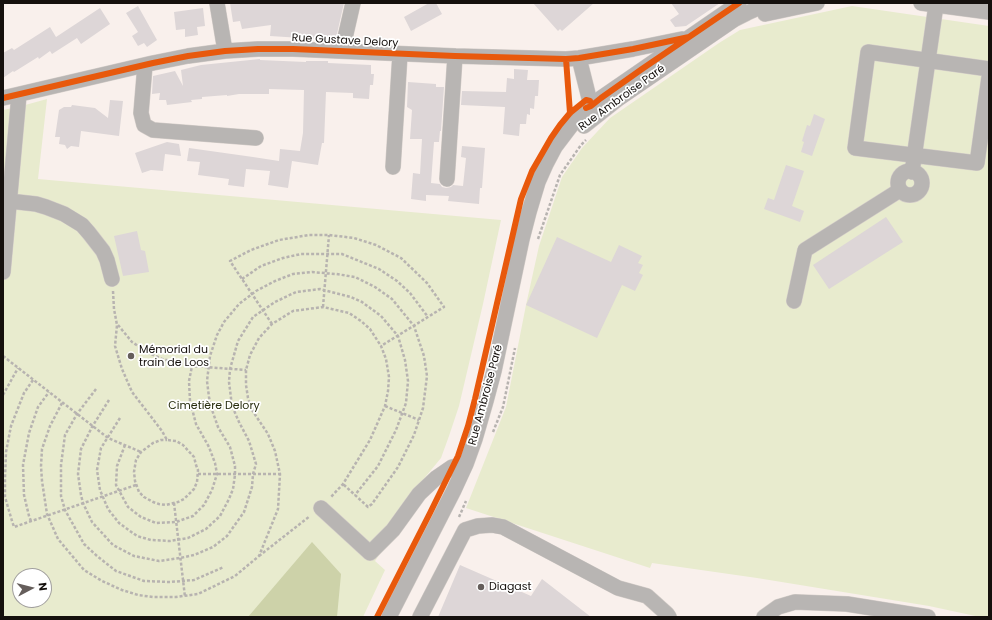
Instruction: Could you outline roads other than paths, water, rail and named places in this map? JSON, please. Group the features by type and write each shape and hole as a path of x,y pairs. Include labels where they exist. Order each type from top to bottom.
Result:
{"street":[{"path":"218,3 225,51"},
{"path":"342,51 353,3"},
{"name":"Rue Ambroise Paré","path":"594,110 601,98 739,3"},
{"name":"Rue Ambroise Paré","path":"389,617 454,490 466,464 477,433 494,371 522,239 531,205 538,182 555,147 574,122 594,110 618,99 747,13 778,3"},
{"name":"Rue Ambroise Paré","path":"721,29 740,20 817,3"},
{"path":"921,3 989,12"},
{"path":"794,301 805,250 900,190 898,179 900,176 907,171 912,172 936,5"},
{"name":"Rue Gustave Delory","path":"3,98 145,65 180,58 244,49 277,48 400,54 566,59 579,58 689,37"},
{"path":"989,69 868,52 854,148 977,163 989,77"},
{"path":"393,168 400,54"},
{"path":"447,179 455,56"},
{"path":"579,58 594,110"},
{"path":"145,65 141,112 144,125 153,130 256,138"},
{"path":"3,272 19,95"},
{"path":"9,201 36,204 46,207 64,214 82,225 103,251 112,279"},
{"path":"321,508 370,553 393,530 419,494 436,478 452,467 466,464"},
{"path":"420,617 466,530 478,526 492,525 503,527 519,535 618,588 647,596 668,614 669,617"},
{"path":"764,617 778,607 795,602 847,604 928,617"}],"place":[{"name":"Mémorial du train de Loos","path":"131,356"},
{"name":"Diagast","path":"481,587"}],"park label":[{"name":"Cimetière Delory","path":"214,406"}]}
